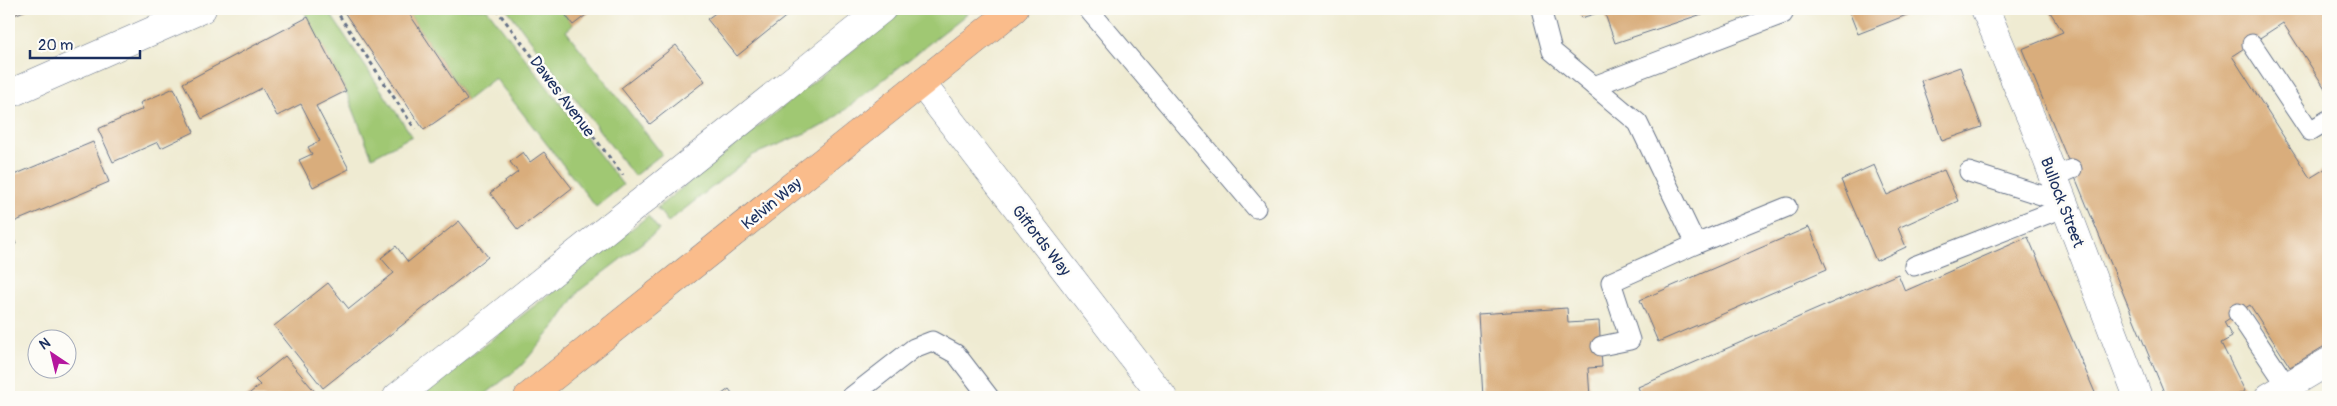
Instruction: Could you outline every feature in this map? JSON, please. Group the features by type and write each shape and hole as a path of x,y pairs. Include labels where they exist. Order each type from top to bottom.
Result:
{"main road":[{"name":"Kelvin Way","path":"528,397 1014,9"}],"street":[{"path":"9,94 202,9"},
{"path":"397,397 882,9"},
{"name":"Bullock Street","path":"1985,9 2044,128 2138,397"},
{"name":"Giffords Way","path":"922,84 1163,397"},
{"path":"2278,392 2328,362"}],"lane":[{"path":"1088,9 1256,208"},
{"path":"1540,9 1552,51 1638,123 1696,244"},
{"path":"1594,86 1787,11"},
{"path":"2252,44 2310,131 2328,120"},
{"path":"1969,172 2064,189"},
{"path":"1914,266 2064,189"},
{"path":"1601,346 1630,340 1611,282 1696,244 1787,207"},
{"path":"2238,313 2278,392"},
{"path":"851,397 914,348 932,341 956,354 989,397"}],"path":[{"path":"335,9 415,129"},
{"name":"Dawes Avenue","path":"496,9 624,176"}],"green space":[{"path":"303,9 327,9 412,136 372,157 346,91"},
{"path":"406,9 487,9 623,185 596,207 495,78 467,100"},
{"path":"507,9 561,9 573,25 566,31 662,154 634,176"},
{"path":"904,9 973,9 827,124 753,155 668,222 657,208"},
{"path":"648,216 659,230 579,291 555,326 521,366 482,397 419,397"}],"building":[{"path":"9,9 29,9 9,17"},
{"path":"342,9 406,9 467,100 424,130"},
{"path":"561,9 594,9 573,25"},
{"path":"721,9 785,9 789,14 737,56 707,19"},
{"path":"1578,9 1717,9 1615,43 1604,11 1581,18"},
{"path":"1848,9 1922,9 1858,34"},
{"path":"2048,9 2328,9 2328,93 2283,23 2232,56 2310,178 2328,167 2328,344 2290,367 2250,305 2224,322 2232,337 2221,343 2245,391 2233,397 2166,397 2022,49 2063,32"},
{"path":"308,17 346,91 316,106 349,169 313,187 299,160 312,154 308,147 320,141 301,104 277,116 262,88 202,119 183,83"},
{"path":"676,45 705,81 650,124 621,88"},
{"path":"1960,67 1982,127 1942,141 1921,81"},
{"path":"174,88 194,132 161,148 158,142 113,162 98,129 143,109 140,103"},
{"path":"93,142 109,182 9,224 9,177"},
{"path":"523,152 530,162 544,152 572,188 518,230 490,193 518,172 510,162"},
{"path":"1874,165 1887,195 1944,170 1958,201 1898,228 1906,247 1876,261 1841,180"},
{"path":"459,221 488,257 323,388 274,326 328,283 349,309 394,273 381,258 396,246 408,262"},
{"path":"9,226 16,244 9,247"},
{"path":"1809,227 1827,269 1658,342 1640,300"},
{"path":"2028,237 2096,395 2090,397 1642,397 1638,387 1898,274 1905,291"},
{"path":"1567,308 1568,323 1599,321 1602,367 1588,368 1590,397 1483,397 1478,314"},
{"path":"285,356 317,394 313,397 245,397 260,385 255,380"},
{"path":"729,389 735,397 718,397"}]}
